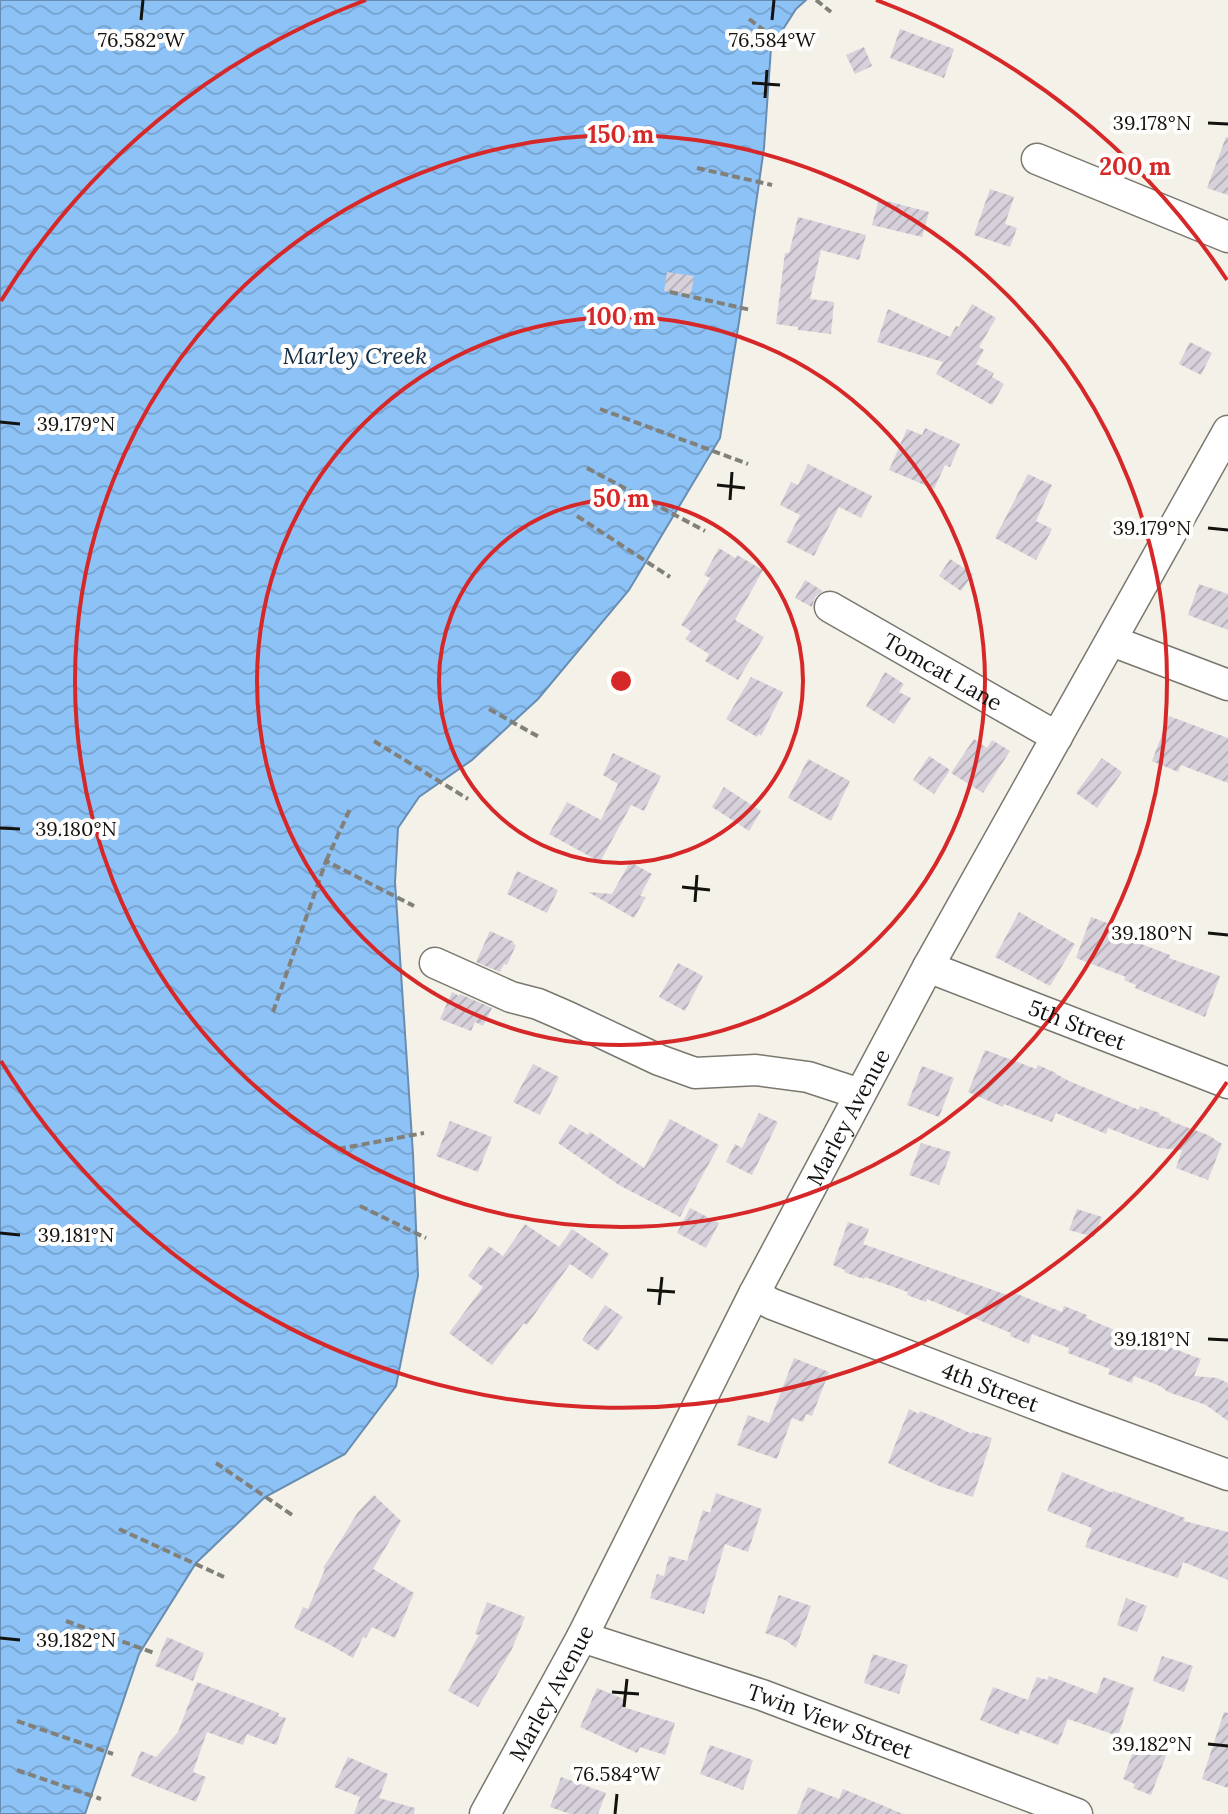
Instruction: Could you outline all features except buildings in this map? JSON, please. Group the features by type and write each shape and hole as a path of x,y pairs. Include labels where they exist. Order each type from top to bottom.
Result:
{"street":[{"path":"1037,159 1228,237"},
{"name":"Marley Avenue","path":"485,1814 582,1637 754,1294 928,967 1228,431"},
{"name":"Tomcat Lane","path":"830,607 1057,737"},
{"path":"1112,641 1228,685"},
{"path":"435,963 695,1073 756,1070 808,1077 860,1094"},
{"name":"5th Street","path":"928,967 1228,1083"},
{"name":"4th Street","path":"754,1294 772,1304 1039,1406 1228,1475"},
{"name":"Twin View Street","path":"582,1637 762,1695 1077,1814"}],"path":[{"path":"816,0 831,12"},
{"path":"749,19 784,45"},
{"path":"697,168 772,185"},
{"path":"670,292 751,310"},
{"path":"600,409 748,464"},
{"path":"587,468 705,531"},
{"path":"577,516 670,577"},
{"path":"489,709 539,737"},
{"path":"374,741 468,799"},
{"path":"273,1012 326,861 350,809"},
{"path":"326,861 414,906"},
{"path":"338,1149 424,1133"},
{"path":"360,1206 426,1238"},
{"path":"216,1463 295,1517"},
{"path":"119,1529 224,1577"},
{"path":"66,1621 154,1653"},
{"path":"17,1721 113,1754"},
{"path":"17,1770 101,1799"}],"water":[{"name":"Marley Creek","path":"0,0 806,0 796,9 771,48 764,148 720,438 629,590 538,699 472,760 419,797 398,828 395,882 418,1276 396,1386 345,1454 265,1497 196,1563 139,1654 85,1814 0,1814"}]}
